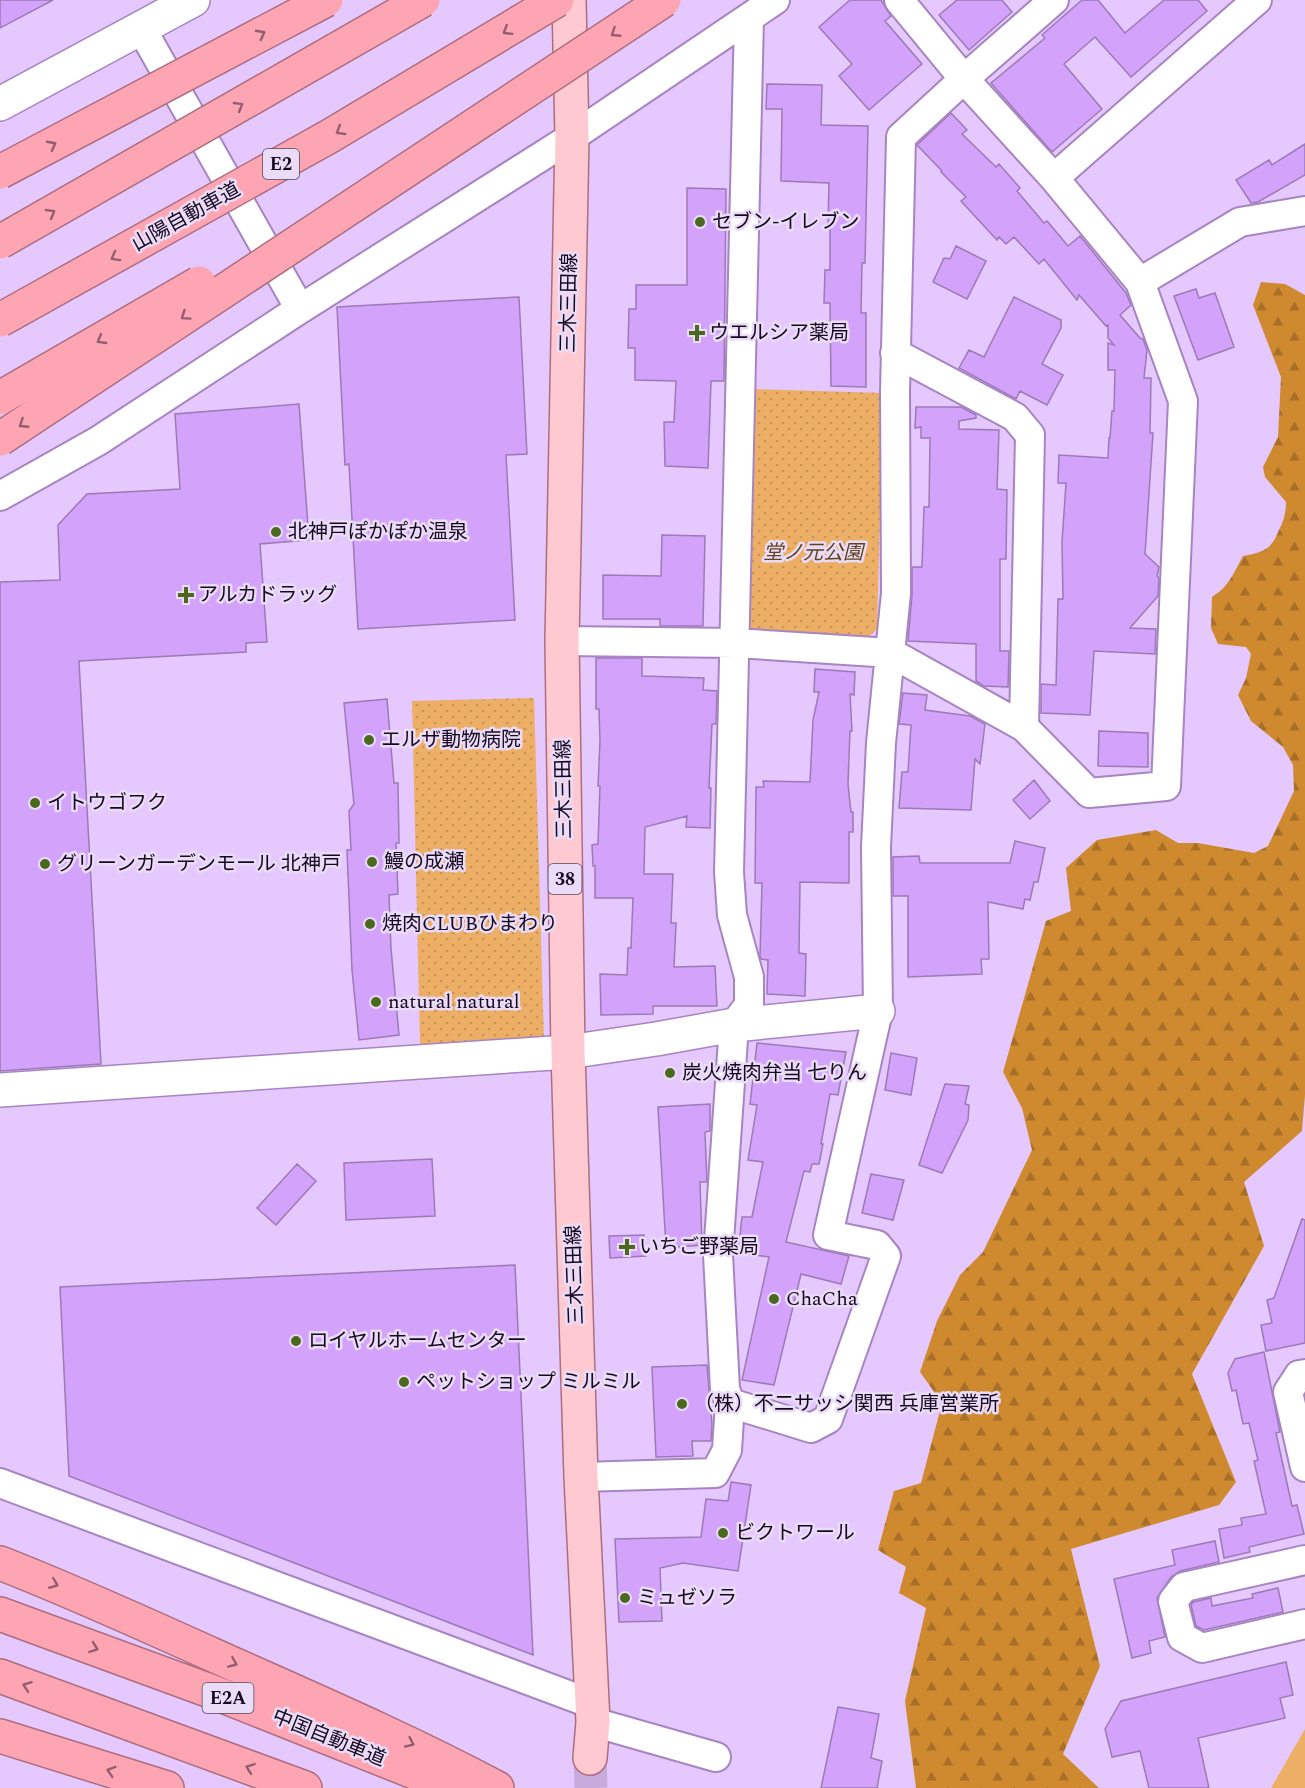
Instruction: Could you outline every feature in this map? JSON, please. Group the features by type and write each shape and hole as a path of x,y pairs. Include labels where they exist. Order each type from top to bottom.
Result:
{"highway":[{"path":"0,172 326,0"},
{"path":"0,242 423,0"},
{"name":"山陽自動車道","path":"0,320 330,136 557,0"},
{"path":"0,439 664,0"},
{"path":"0,398 496,110"},
{"path":"0,1563 78,1594 321,1701 428,1751 497,1788"},
{"name":"中国自動車道","path":"0,1614 213,1692 454,1788"},
{"path":"0,1676 305,1788"},
{"path":"0,1736 167,1788"}],"main road":[{"name":"三木三田線","path":"568,0 572,137 562,641 568,1052 581,1477 593,1713 590,1758"}],"street":[{"path":"0,105 193,0"},
{"path":"0,496 98,441 300,309 572,137 775,0"},
{"path":"562,641 736,643 891,653 1024,728 1089,792 1166,786 1183,401 1140,282 1054,178 964,80 899,0"},
{"path":"730,1403 811,1428 828,1419 886,1256 877,1245 828,1235 878,1011 876,847 881,744 896,593 896,353 902,137 1054,0"},
{"path":"1054,178 1257,0"},
{"path":"581,1477 715,1473 727,1450 730,1403 725,1389 718,1255 734,1025 749,1005 749,976 732,915 729,872 749,18"},
{"path":"141,28 300,309"},
{"path":"1140,282 1240,222 1305,211"},
{"path":"896,353 1015,417 1030,435 1024,728"},
{"path":"0,1090 568,1052 734,1025 878,1011"},
{"path":"1305,1374 1299,1375 1288,1392 1305,1467"},
{"path":"0,1483 593,1713 716,1757"},
{"path":"1305,1560 1184,1587 1173,1601 1182,1637 1202,1648 1305,1624"}],"green space":[{"path":"1261,282 1285,284 1305,295 1305,1095 1302,1131 1244,1182 1264,1246 1192,1374 1236,1482 1219,1505 1071,1549 1100,1666 1063,1754 1099,1788 916,1788 905,1701 926,1608 899,1593 906,1567 878,1550 894,1491 921,1483 942,1403 920,1372 937,1321 960,1275 983,1252 1032,1150 1022,1108 1003,1072 1046,921 1071,911 1066,868 1097,840 1156,830 1178,843 1198,843 1254,853 1268,846 1294,791 1293,765 1283,747 1251,721 1238,695 1246,678 1251,654 1246,647 1218,644 1211,628 1212,597 1227,584 1243,556 1262,551 1270,546 1281,526 1286,510 1286,502 1265,477 1263,467 1278,437 1281,377 1253,305"},
{"name":"堂ノ元公園","path":"751,389 883,393 877,629 865,640 755,635 745,623"},
{"path":"534,698 544,1042 420,1045 412,701"},
{"path":"1305,1729 1305,1788 1271,1788"}],"building":[{"path":"0,0 53,0 0,28"},
{"path":"850,0 881,0 891,16 885,21 922,64 869,110 839,76 852,64 819,27"},
{"path":"957,0 1002,0 1012,12 969,50 939,15"},
{"path":"1082,0 1098,0 1125,33 1164,0 1198,0 1207,11 1131,77 1095,37 1064,64 1102,109 1052,152 991,83 1045,38 1042,35"},
{"path":"767,84 822,85 821,125 868,126 865,263 862,263 861,313 866,313 866,387 831,386 830,303 824,303 825,270 830,270 829,183 781,181 782,109 766,109"},
{"path":"951,113 967,130 962,134 996,167 999,164 1020,188 1017,191 1044,223 1047,221 1068,246 1080,236 1126,293 1131,305 1120,315 1143,339 1147,350 1144,378 1151,378 1150,433 1153,433 1145,554 1159,567 1158,596 1130,628 1156,629 1155,654 1094,651 1090,715 1041,713 1041,684 1056,685 1058,599 1063,599 1062,542 1066,483 1058,483 1059,455 1108,458 1112,411 1114,411 1115,370 1108,370 1108,343 1114,345 1108,338 1108,325 1106,326 1079,295 1077,300 1044,259 1039,264 1014,237 1006,244 999,237 997,240 961,201 966,197 917,145"},
{"path":"1305,144 1305,175 1258,202 1251,203 1236,180 1269,160 1272,165"},
{"path":"687,188 726,189 724,381 711,381 708,468 665,466 664,422 674,422 676,381 635,380 635,348 628,348 629,309 636,309 636,285 687,285"},
{"path":"956,246 986,261 967,299 933,282 944,258 950,259"},
{"path":"1196,289 1199,298 1215,293 1234,347 1198,360 1174,296"},
{"path":"519,297 527,454 506,455 515,620 358,629 349,464 345,465 337,307"},
{"path":"1014,297 1061,320 1061,328 1042,364 1063,375 1047,405 1020,391 1016,399 959,368 969,350 984,357"},
{"name":"グリーンガーデンモール 北神戸","path":"299,404 309,540 260,544 267,642 246,643 246,652 79,661 101,1064 0,1071 0,582 60,580 58,525 87,494 180,489 175,414"},
{"path":"916,407 961,407 976,415 976,418 959,421 959,429 999,430 997,489 1007,490 1006,559 1000,559 1000,651 1009,651 1008,687 984,686 976,681 976,644 908,641 912,567 922,567 924,507 929,507 930,438 921,438 921,427 915,428"},
{"path":"662,535 705,536 703,626 660,626 660,619 603,619 603,575 661,576"},
{"path":"596,658 642,658 642,676 704,678 703,690 717,691 716,724 712,724 710,828 686,827 687,816 645,827 644,874 673,874 671,923 676,923 674,967 715,966 717,1006 653,1006 653,1014 601,1015 600,974 627,975 628,948 631,948 633,898 595,898 595,866 593,866 592,845 598,844 600,786 598,786 600,741 599,709 596,709"},
{"path":"815,669 855,672 854,695 850,694 852,731 850,731 848,784 851,812 853,812 853,832 849,832 849,883 800,882 799,953 806,954 805,996 767,994 768,960 761,959 760,956 762,883 755,883 756,787 764,787 763,781 810,782 813,720 819,692 814,692"},
{"path":"903,693 927,695 925,710 970,716 985,724 980,764 975,759 971,810 899,808 902,772 908,772 911,725 899,724"},
{"path":"387,699 394,783 398,783 399,843 396,843 398,894 389,895 391,949 399,1035 359,1040 352,970 347,850 351,850 349,811 354,804 344,703"},
{"path":"1099,731 1148,733 1148,767 1098,766"},
{"path":"1034,780 1050,801 1030,819 1013,800"},
{"path":"1015,841 1045,848 1038,882 1034,882 1030,900 1025,899 1023,909 988,902 989,959 981,959 982,974 908,977 908,896 893,896 893,857 919,856 920,863 1010,863"},
{"path":"757,1043 846,1052 838,1095 830,1094 819,1164 812,1164 810,1172 804,1171 786,1242 849,1256 841,1284 801,1274 774,1385 742,1380 769,1257 738,1253 742,1217 752,1217 763,1162 748,1160 757,1105 750,1104"},
{"path":"891,1053 917,1058 911,1095 885,1090"},
{"path":"945,1084 969,1086 965,1104 969,1105 968,1120 942,1173 919,1165"},
{"path":"710,1104 710,1131 705,1132 707,1182 700,1182 702,1245 666,1248 658,1107"},
{"path":"432,1159 435,1216 346,1220 344,1163"},
{"path":"297,1164 316,1181 276,1225 257,1208"},
{"path":"871,1174 904,1180 893,1220 862,1213"},
{"path":"1302,1219 1305,1220 1305,1343 1266,1351 1261,1325 1272,1323 1267,1300 1274,1298"},
{"path":"644,1235 646,1256 610,1258 609,1236"},
{"path":"515,1265 533,1655 69,1476 60,1287"},
{"path":"1264,1352 1280,1432 1276,1433 1292,1506 1297,1505 1304,1534 1249,1547 1250,1552 1224,1558 1219,1529 1242,1525 1241,1518 1266,1514 1254,1461 1258,1460 1249,1423 1243,1424 1236,1390 1232,1391 1228,1373 1235,1359"},
{"name":"（株）不二サッシ関西 兵庫営業所","path":"707,1365 712,1425 711,1441 692,1441 693,1456 656,1457 652,1367"},
{"path":"731,1482 751,1485 738,1571 683,1563 660,1568 662,1621 619,1622 615,1539 701,1537 706,1499 728,1501"},
{"path":"1215,1541 1219,1562 1180,1571 1171,1577 1157,1598 1165,1637 1149,1641 1151,1653 1132,1658 1114,1579 1175,1565 1172,1550"},
{"path":"1278,1588 1283,1612 1204,1630 1196,1626 1191,1605 1193,1602 1211,1598 1212,1606 1253,1598 1252,1594"},
{"path":"1286,1662 1293,1695 1280,1698 1285,1718 1198,1738 1209,1788 1149,1788 1140,1751 1112,1757 1105,1729 1121,1701"},
{"path":"838,1707 879,1714 871,1758 882,1761 877,1788 821,1788"}],"tunnel":[{"path":"590,1758 591,1788"}],"place":[{"name":"セブン-イレブン","path":"700,222"},
{"name":"ウエルシア薬局","path":"697,333"},
{"name":"北神戸ぽかぽか温泉","path":"276,532"},
{"name":"アルカドラッグ","path":"186,595"},
{"name":"エルザ動物病院","path":"369,740"},
{"name":"イトウゴフク","path":"35,803"},
{"name":"鰻の成瀬","path":"372,862"},
{"name":"グリーンガーデンモール 北神戸","path":"45,864"},
{"name":"焼肉CLUBひまわり","path":"370,924"},
{"name":"natural natural","path":"376,1002"},
{"name":"炭火焼肉弁当 七りん","path":"670,1073"},
{"name":"いちご野薬局","path":"627,1247"},
{"name":"ChaCha","path":"774,1299"},
{"name":"ロイヤルホームセンター","path":"296,1341"},
{"name":"ペットショップ ミルミル","path":"404,1382"},
{"name":"（株）不二サッシ関西 兵庫営業所","path":"682,1404"},
{"name":"ビクトワール","path":"723,1533"},
{"name":"ミュゼソラ","path":"625,1598"}]}
